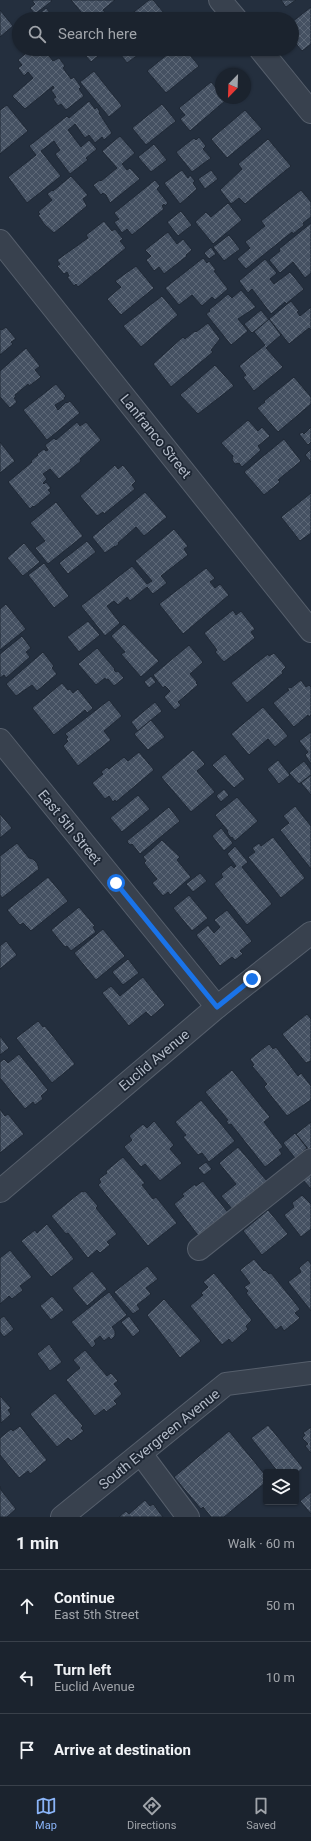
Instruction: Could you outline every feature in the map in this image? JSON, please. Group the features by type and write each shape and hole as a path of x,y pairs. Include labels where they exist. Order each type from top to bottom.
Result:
{"street":[{"path":"220,0 230,12"},
{"path":"266,56 311,112"},
{"name":"Lanfranco Street","path":"1,244 311,631"},
{"name":"East 5th Street","path":"0,740 217,1007"},
{"name":"Euclid Avenue","path":"0,1191 217,1007 311,933"},
{"path":"199,1249 311,1160"},
{"name":"South Evergreen Avenue","path":"62,1517 226,1384 311,1373"},
{"path":"141,1454 188,1517"}],"building":[{"path":"33,0 52,1 38,12 33,12 30,8 35,4"},
{"path":"71,0 115,0 103,10 105,12 81,12"},
{"path":"149,0 153,0 163,12 134,12"},
{"path":"281,0 296,0 286,7"},
{"path":"311,7 311,44 302,51 299,47 299,16"},
{"path":"46,8 49,12 41,12"},
{"path":"0,10 12,25 12,27 0,37"},
{"path":"23,56 49,56 53,61 59,58 65,66 63,68 71,79 74,77 81,87 79,89 84,96 66,110 61,104 58,106 53,99 56,97 51,90 54,88 53,86 25,109 12,96 33,78 28,72 24,76 18,68 22,65 18,60"},
{"path":"86,56 98,56 91,62"},
{"path":"122,56 136,56 127,63"},
{"path":"165,56 191,56 199,66 166,93 147,71"},
{"path":"94,71 122,106 109,117 80,82"},
{"path":"211,82 215,87 215,104 221,104 190,131 180,119 185,115 179,108"},
{"path":"89,101 95,109 97,107 100,112 99,113 112,133 104,140 102,137 95,143 89,135 85,138 75,124 68,130 81,147 89,140 97,149 86,158 88,160 70,174 55,154 60,150 54,141 41,151 61,176 27,203 8,177 36,155 29,146 67,116 69,118"},
{"path":"162,104 176,121 146,145 132,128"},
{"path":"7,105 28,131 0,154 0,110"},
{"path":"245,110 262,129 227,158 211,139"},
{"path":"120,136 135,153 122,164 127,170 130,168 140,179 110,203 106,195 103,193 101,195 93,185 100,180 101,181 117,168 102,151"},
{"path":"199,137 206,146 203,149 211,158 192,172 176,152 194,138 196,140"},
{"path":"268,139 291,166 245,204 239,198 231,204 220,190 242,169 238,164"},
{"path":"154,144 167,160 151,172 138,157"},
{"path":"182,170 188,178 190,175 195,181 193,183 197,189 180,204 164,183"},
{"path":"211,170 218,179 205,189 198,179"},
{"path":"71,176 88,195 83,199 87,206 54,233 44,224 38,215 40,214 38,212 52,200 47,194"},
{"path":"155,180 160,186 157,189 168,203 165,206 164,204 162,206 164,209 132,235 127,229 122,233 114,222 119,219 114,213"},
{"path":"301,190 311,202 311,217 293,234 292,232 246,269 237,259 250,248 245,242 265,226 261,221"},
{"path":"228,203 242,220 213,244 195,222 206,212 211,217"},
{"path":"181,211 192,225 178,236 167,222"},
{"path":"104,221 112,231 115,229 123,239 120,241 126,248 78,287 76,284 74,286 67,277 69,276 67,272 64,274 57,266 60,264 57,260 88,238 86,235"},
{"path":"311,223 311,273 305,278 293,262 280,273 269,260 280,251 279,249"},
{"path":"168,232 177,244 183,239 192,250 186,255 187,256 164,274 159,267 154,271 146,260 151,256 145,250"},
{"path":"229,235 240,249 224,261 213,247"},
{"path":"211,247 216,254 209,259 204,253"},
{"path":"203,258 207,263 209,261 216,270 214,271 228,289 215,300 212,297 202,306 192,295 179,305 165,288"},
{"path":"265,259 277,273 270,279 274,284 290,272 304,289 271,314 252,289 248,293 239,281"},
{"path":"136,266 154,288 121,315 107,299 121,287 115,281"},
{"path":"241,290 256,307 238,319 248,331 231,345 206,314 228,294 232,298"},
{"path":"162,296 178,315 141,347 123,326"},
{"path":"291,301 299,311 297,312 300,316 311,307 311,330 309,328 289,344 269,319"},
{"path":"261,310 269,320 252,333 244,324"},
{"path":"269,319 281,335 266,348 283,367 254,391 243,377 246,375 239,366 265,345 254,332"},
{"path":"208,323 220,339 211,350 213,352 171,387 153,364 183,337 185,339"},
{"path":"6,327 16,339 11,342 13,344 0,355 0,329 2,330"},
{"path":"26,348 40,366 35,370 41,377 29,386 28,384 15,395 16,397 14,398 17,402 10,408 0,397 0,371"},
{"path":"215,365 234,386 198,414 180,395"},
{"path":"294,377 311,397 311,404 278,432 257,408"},
{"path":"56,384 66,396 64,398 65,399 55,405 58,410 66,402 67,403 70,401 80,413 47,440 23,410"},
{"path":"248,420 258,431 262,427 270,436 258,446 261,450 242,467 239,463 235,464 232,460 233,456 221,443"},
{"path":"77,422 80,426 86,422 101,440 80,459 81,461 59,479 50,469 43,474 47,479 43,483 44,484 46,482 51,488 48,490 51,493 30,509 8,482 32,462 31,461 38,455 37,454 44,449 46,451 48,450 45,445 54,438 56,440"},
{"path":"311,427 311,442 308,445 299,434 302,432 304,434"},
{"path":"284,439 301,461 278,480 280,482 264,495 244,472"},
{"path":"0,442 15,461 0,473"},
{"path":"311,449 311,462 305,455"},
{"path":"115,465 118,469 123,465 136,481 132,485 135,489 104,514 103,512 97,516 80,496"},
{"path":"145,492 167,517 144,536 136,527 118,543 119,544 105,553 92,537"},
{"path":"311,493 311,533 300,541 281,517"},
{"path":"56,502 83,536 48,564 35,548 45,541 30,523"},
{"path":"174,529 188,546 184,549 188,555 161,576 167,583 153,594 147,587 130,601 127,597 118,605 114,601 107,606 120,623 105,636 81,606 132,566 147,584 152,581 135,561"},
{"path":"87,541 96,552 68,574 59,563"},
{"path":"24,543 40,562 23,576 7,558"},
{"path":"44,563 69,596 54,608 28,575"},
{"path":"206,568 215,578 210,582 215,588 220,584 229,595 183,634 159,604"},
{"path":"6,604 26,629 0,650 0,609"},
{"path":"233,610 236,615 241,611 255,629 251,632 255,638 224,662 215,652 217,650 204,633"},
{"path":"88,621 100,635 79,652 67,637"},
{"path":"124,624 159,661 141,677 121,654 125,652 111,636"},
{"path":"22,636 31,648 26,652 30,657 6,678 4,675 0,678 0,654"},
{"path":"189,645 203,662 190,674 198,685 178,702 181,705 175,710 164,697 170,691 165,686 163,688 153,675"},
{"path":"97,648 115,669 114,670 116,672 118,671 124,678 114,686 108,679 106,680 105,678 96,685 78,664"},
{"path":"43,652 54,666 52,668 57,674 37,691 32,685 16,696 6,684"},
{"path":"274,653 286,667 282,671 283,673 247,703 231,683 268,654 269,656"},
{"path":"151,676 156,682 149,688 144,682"},
{"path":"301,680 306,687 309,685 311,687 311,715 309,717 308,715 294,727 273,703 289,690 287,689 290,687 291,688"},
{"path":"62,683 73,693 78,689 93,708 87,713 85,710 54,735 32,708"},
{"path":"109,700 122,716 104,731 111,740 78,766 63,746 68,741 66,739 68,737 65,734"},
{"path":"155,702 162,711 138,731 131,722"},
{"path":"263,707 288,736 275,747 268,739 249,755 231,734"},
{"path":"151,720 165,737 148,750 134,734"},
{"path":"311,732 311,764 305,755 308,752 299,741"},
{"path":"193,750 205,764 197,771 215,792 191,812 161,777"},
{"path":"139,752 154,770 116,802 115,800 113,802 109,796 105,799 92,783 103,774 101,772 107,767 109,769 124,757 128,761"},
{"path":"225,754 245,779 234,788 212,765"},
{"path":"278,760 290,775 279,784 267,769"},
{"path":"304,761 311,770 311,775 299,784 289,773"},
{"path":"311,775 311,795 301,783"},
{"path":"224,789 229,795 221,802 216,796"},
{"path":"138,795 150,809 122,832 110,818"},
{"path":"237,797 258,821 235,841 232,837 231,838 227,832 228,831 215,815"},
{"path":"295,806 311,826 311,869 280,830 289,823 283,816"},
{"path":"169,807 180,821 140,854 132,844 130,845 127,842 128,840"},
{"path":"0,814 12,828 0,838"},
{"path":"221,828 233,843 224,851 212,836"},
{"path":"273,837 305,878 281,898 248,857 255,852 252,848 259,843 261,846"},
{"path":"162,840 180,857 177,860 191,877 170,895 168,892 163,896 152,883 157,879 144,863 146,861 143,857"},
{"path":"17,843 29,858 33,859 37,863 39,869 2,898 0,895 0,856"},
{"path":"235,846 248,862 242,867 272,904 247,925 214,884 223,877 221,874 231,865 234,868 236,866 227,854"},
{"path":"200,873 207,881 193,892 186,884"},
{"path":"48,877 68,901 31,931 23,923 20,925 7,910"},
{"path":"189,895 208,918 192,931 173,908"},
{"path":"79,907 95,926 93,927 96,932 71,951 67,946 65,947 51,930"},
{"path":"227,910 252,941 240,951 243,954 235,960 232,957 220,966 196,935 208,925 214,933 220,927 214,920"},
{"path":"103,929 125,956 96,980 74,953"},
{"path":"6,941 17,955 0,969 0,946"},
{"path":"128,959 139,973 123,985 112,972"},
{"path":"143,977 165,1005 151,1017 146,1012 129,1026 102,993 111,986 120,996"},
{"path":"307,1014 311,1019 311,1061 306,1063 282,1034"},
{"path":"38,1021 43,1027 45,1026 75,1064 52,1083 16,1038"},
{"path":"0,1036 9,1048 0,1055"},
{"path":"269,1044 273,1049 276,1047 298,1076 301,1073 311,1086 311,1100 287,1116 264,1087 267,1084 252,1066 254,1065 250,1059"},
{"path":"19,1054 48,1090 41,1096 43,1099 35,1105 33,1102 25,1109 0,1078 0,1062 4,1059 8,1063"},
{"path":"232,1070 270,1117 264,1122 283,1147 279,1150 282,1154 265,1167 231,1124 229,1125 226,1121 228,1120 205,1092"},
{"path":"201,1100 235,1141 209,1162 202,1153 198,1155 183,1137 186,1135 175,1122"},
{"path":"0,1109 5,1116 8,1114 24,1134 0,1153"},
{"path":"154,1121 174,1145 170,1149 182,1163 160,1181 145,1164 141,1167 124,1147 132,1140 129,1136 143,1124 147,1128"},
{"path":"311,1122 311,1150 310,1151 296,1134"},
{"path":"295,1133 307,1148 295,1158 283,1143"},
{"path":"238,1147 267,1181 234,1211 221,1196 236,1184 219,1163"},
{"path":"123,1157 145,1183 142,1185 153,1199 156,1197 177,1223 148,1246 98,1185 101,1182 99,1179 107,1173 106,1171"},
{"path":"206,1162 212,1169 204,1175 198,1168"},
{"path":"311,1174 311,1189 303,1180"},
{"path":"203,1181 230,1215 200,1238 174,1204 184,1196 182,1194 195,1184 196,1186"},
{"path":"82,1191 85,1191 98,1206 96,1208 117,1234 107,1242 110,1245 100,1253 97,1250 88,1258 68,1233 66,1234 51,1216"},
{"path":"302,1195 311,1204 311,1229 301,1237 284,1215 294,1207 292,1203"},
{"path":"268,1210 288,1234 262,1255 243,1231"},
{"path":"47,1224 74,1259 51,1277 21,1241 35,1230 37,1233"},
{"path":"10,1250 32,1277 20,1286 23,1290 12,1299 9,1296 0,1304 0,1258"},
{"path":"254,1259 264,1271 265,1270 269,1274 271,1273 300,1309 295,1313 300,1318 284,1331 281,1326 276,1330 246,1293 248,1291 244,1287 250,1283 240,1270"},
{"path":"308,1260 311,1264 311,1311 288,1282 301,1272 299,1268"},
{"path":"147,1266 158,1279 146,1288 151,1294 137,1305 140,1309 133,1314 114,1292"},
{"path":"92,1271 107,1289 87,1306 72,1288"},
{"path":"214,1273 252,1320 246,1326 248,1329 232,1343 229,1339 222,1345 190,1306 203,1295 201,1293 208,1287 203,1282"},
{"path":"109,1292 127,1315 112,1327 115,1331 115,1336 111,1340 109,1337 104,1341 100,1336 94,1341 96,1344 92,1348 71,1322"},
{"path":"52,1296 64,1310 51,1320 40,1306"},
{"path":"164,1299 201,1341 180,1358 147,1315"},
{"path":"4,1316 14,1329 4,1337 0,1332 0,1319"},
{"path":"129,1316 140,1331 133,1337 121,1322"},
{"path":"49,1344 62,1362 50,1371 37,1354"},
{"path":"85,1350 107,1376 111,1373 118,1381 114,1384 122,1394 114,1401 117,1404 106,1412 104,1409 95,1416 66,1380 80,1368 73,1360"},
{"path":"55,1393 83,1426 81,1428 84,1431 71,1441 68,1438 57,1447 30,1414"},
{"path":"0,1396 11,1408 8,1410 11,1414 1,1423"},
{"path":"268,1425 303,1468 299,1471 299,1469 276,1469 251,1438"},
{"path":"20,1426 47,1460 30,1474 28,1471 19,1478 0,1455 0,1438 11,1429 13,1431"},
{"path":"311,1427 311,1453 305,1446 308,1444 302,1438 305,1435 303,1433"},
{"path":"229,1431 263,1472 263,1484 224,1517 211,1517 203,1507 201,1509 174,1477"},
{"path":"0,1486 1,1490 16,1509 7,1517 0,1517"},
{"path":"311,1492 311,1514 300,1501"},
{"path":"145,1500 150,1506 153,1504 163,1517 119,1517 126,1511 129,1514"}],"route":[{"path":"116,883 217,1007 252,979"}]}
